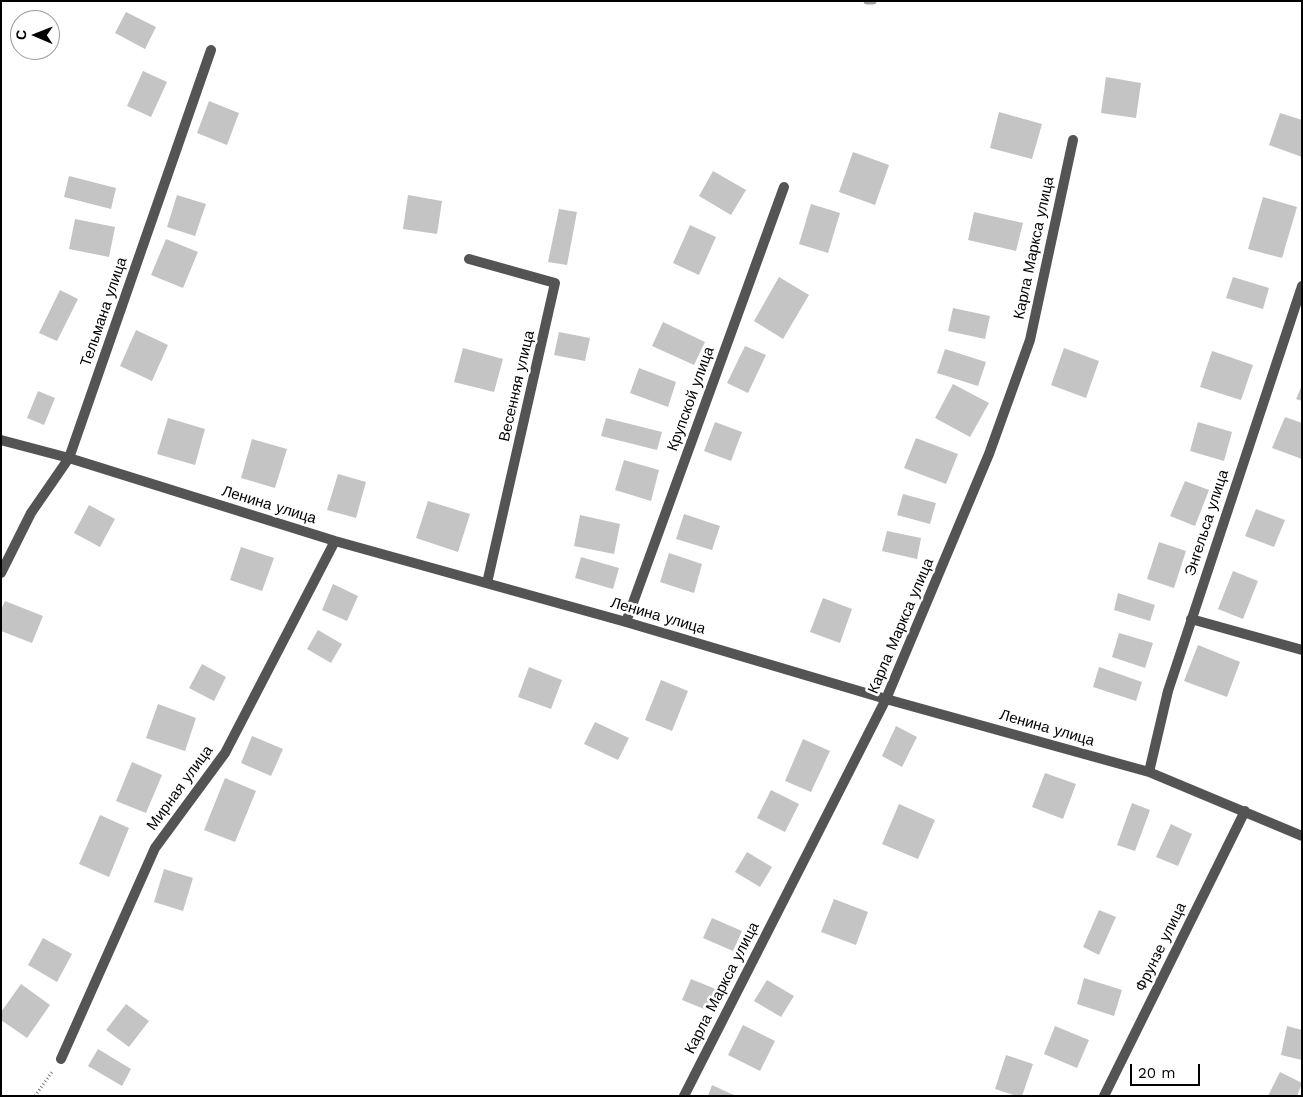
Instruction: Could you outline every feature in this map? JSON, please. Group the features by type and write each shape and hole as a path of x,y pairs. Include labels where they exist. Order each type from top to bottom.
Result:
{"street":[{"name":"Тельмана улица","path":"1,573 32,513 69,458 211,50"},
{"name":"Карла Маркса улица","path":"684,1096 886,699 989,454 1030,340 1073,140"},
{"name":"Крупской улица","path":"626,622 784,188"},
{"name":"Весенняя улица","path":"469,259 555,282 487,583"},
{"name":"Энгельса улица","path":"1148,772 1168,691 1302,286"},
{"name":"Ленина улица","path":"1,440 69,458 334,541 626,622 886,699 1148,772 1302,836"},
{"name":"Мирная улица","path":"61,1059 155,848 225,753 334,541"},
{"path":"1191,619 1302,650"},
{"name":"Фрунзе улица","path":"1104,1096 1245,811"}],"path":[{"path":"35,1096 61,1059"}],"building":[{"path":"126,12 156,27 145,49 115,33"},
{"path":"143,71 167,82 151,117 127,106"},
{"path":"1106,77 1141,83 1136,118 1101,113"},
{"path":"209,101 239,113 227,145 197,133"},
{"path":"999,112 1042,124 1032,159 990,148"},
{"path":"1280,113 1302,120 1302,157 1269,145"},
{"path":"853,152 889,165 875,205 839,192"},
{"path":"713,171 746,190 731,215 699,196"},
{"path":"69,176 116,188 111,209 64,197"},
{"path":"177,195 206,204 195,236 167,227"},
{"path":"408,195 442,201 437,234 403,229"},
{"path":"1263,197 1297,207 1282,258 1248,249"},
{"path":"811,204 840,213 828,253 799,244"},
{"path":"559,209 577,212 567,265 548,262"},
{"path":"974,212 1023,223 1016,251 968,240"},
{"path":"75,219 115,227 109,257 69,249"},
{"path":"690,225 716,237 699,275 673,263"},
{"path":"166,239 198,252 183,288 151,275"},
{"path":"779,277 809,295 783,339 754,321"},
{"path":"1233,277 1269,288 1263,309 1226,298"},
{"path":"60,290 78,299 57,341 39,333"},
{"path":"953,308 990,316 985,339 948,331"},
{"path":"663,322 705,342 694,365 652,346"},
{"path":"136,330 168,345 152,381 120,366"},
{"path":"559,332 590,338 585,361 554,355"},
{"path":"745,346 766,355 748,393 727,383"},
{"path":"463,348 503,359 494,392 454,382"},
{"path":"1064,348 1099,361 1086,398 1051,385"},
{"path":"945,349 986,362 978,386 937,373"},
{"path":"1212,351 1253,365 1241,400 1200,387"},
{"path":"639,368 676,382 668,407 630,393"},
{"path":"953,384 989,403 970,437 935,418"},
{"path":"1302,385 1302,401 1296,399"},
{"path":"38,391 55,398 44,425 27,418"},
{"path":"1285,417 1302,423 1302,459 1272,448"},
{"path":"168,418 205,429 195,465 157,454"},
{"path":"606,418 662,432 657,450 601,436"},
{"path":"715,422 742,432 731,461 704,451"},
{"path":"1198,422 1232,432 1224,461 1190,451"},
{"path":"916,438 958,454 946,484 904,468"},
{"path":"252,439 287,449 275,488 241,478"},
{"path":"624,460 659,470 651,501 615,490"},
{"path":"338,474 366,482 356,518 327,510"},
{"path":"1185,481 1209,490 1195,526 1170,516"},
{"path":"903,494 936,503 930,524 897,515"},
{"path":"428,501 470,514 458,552 416,538"},
{"path":"89,505 115,519 100,547 74,533"},
{"path":"1256,509 1285,520 1274,547 1245,536"},
{"path":"684,514 720,526 712,550 676,539"},
{"path":"580,515 620,524 614,554 574,546"},
{"path":"887,531 921,538 917,559 882,551"},
{"path":"1159,542 1186,551 1174,588 1147,579"},
{"path":"241,547 274,558 262,591 230,580"},
{"path":"669,553 702,564 694,593 660,582"},
{"path":"581,557 619,568 613,589 575,578"},
{"path":"1233,571 1258,581 1243,619 1218,609"},
{"path":"333,584 358,596 347,621 322,610"},
{"path":"1118,593 1155,605 1150,621 1114,610"},
{"path":"823,598 852,609 840,643 810,632"},
{"path":"5,601 43,616 32,643 1,631 1,610"},
{"path":"318,630 342,644 331,663 307,649"},
{"path":"1119,633 1153,643 1145,668 1112,657"},
{"path":"1198,645 1240,662 1227,697 1184,681"},
{"path":"202,664 226,677 214,701 189,688"},
{"path":"529,667 562,680 551,709 518,697"},
{"path":"1099,667 1142,682 1136,701 1093,687"},
{"path":"661,680 688,691 672,731 645,720"},
{"path":"158,704 196,718 185,751 146,738"},
{"path":"595,722 629,738 618,760 584,744"},
{"path":"896,726 917,737 902,767 882,756"},
{"path":"252,736 283,749 271,776 241,763"},
{"path":"803,739 830,751 811,792 785,781"},
{"path":"132,762 162,775 146,813 116,801"},
{"path":"1045,773 1076,784 1063,819 1032,807"},
{"path":"225,778 256,791 235,842 204,830"},
{"path":"771,790 799,804 785,832 757,818"},
{"path":"1132,803 1150,810 1135,851 1117,845"},
{"path":"899,804 935,820 918,859 882,844"},
{"path":"100,815 129,828 109,877 79,864"},
{"path":"1171,824 1192,834 1178,866 1156,857"},
{"path":"747,852 772,867 760,887 735,872"},
{"path":"164,869 193,878 183,911 154,902"},
{"path":"834,899 868,912 856,945 821,932"},
{"path":"1099,910 1116,917 1099,955 1083,947"},
{"path":"712,918 742,931 733,951 703,938"},
{"path":"43,938 72,954 57,982 28,965"},
{"path":"1084,978 1122,990 1114,1016 1077,1004"},
{"path":"691,979 718,990 709,1011 682,1000"},
{"path":"767,980 794,996 781,1017 754,1001"},
{"path":"21,984 50,1005 27,1038 1,1020 1,1012"},
{"path":"126,1004 149,1021 129,1047 106,1030"},
{"path":"743,1025 775,1041 760,1071 728,1055"},
{"path":"1055,1026 1089,1040 1077,1068 1044,1054"},
{"path":"1287,1026 1302,1030 1302,1060 1281,1055"},
{"path":"98,1049 131,1069 122,1086 88,1066"},
{"path":"1006,1055 1033,1064 1022,1096 995,1089"},
{"path":"1280,1072 1302,1083 1297,1096 1268,1096"},
{"path":"712,1085 736,1096 708,1096"}],"waterway":[{"path":"867,1 873,1"}]}
